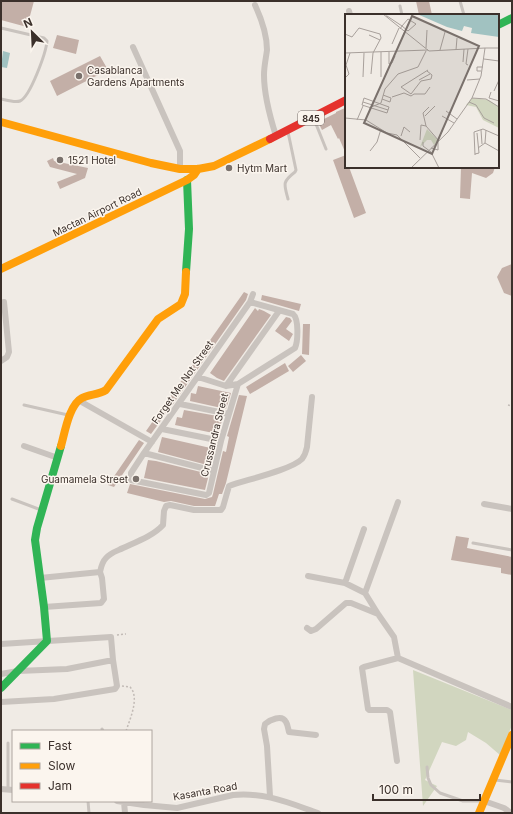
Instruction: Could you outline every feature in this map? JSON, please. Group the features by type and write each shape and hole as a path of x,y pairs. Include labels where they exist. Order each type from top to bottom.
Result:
{"main road":[{"path":"499,24 512,18"},
{"name":"845","path":"1,122 152,163 180,169 198,169 214,166 288,131 345,101"},
{"name":"Mactan Airport Road","path":"1,269 187,180 194,175 198,169"},
{"path":"1,688 48,641 35,540 73,406 83,397 101,393 106,390 158,319 165,313 179,307 184,302 186,294 189,229 187,180"},
{"path":"479,813 512,735"}],"street":[{"path":"255,5 262,19 266,38 267,50 264,76 269,111 276,136"},
{"path":"133,47 180,151 180,169"},
{"name":"Forget Me Not Street","path":"211,491 206,495 135,481 131,480 131,473 250,302 253,294"},
{"path":"1,361 7,358 9,352 4,302"},
{"path":"198,377 226,386 238,384 295,348 296,316 250,302"},
{"path":"226,386 279,311"},
{"name":"Crussandra Street","path":"211,491 221,441 238,384"},
{"path":"44,607 103,602 104,597 100,572 106,558 160,529 163,525 166,506 170,505 194,510 220,510 223,507 229,486 290,466 302,459 306,454 312,397"},
{"path":"78,400 152,442"},
{"path":"180,404 228,414"},
{"path":"162,428 221,441"},
{"path":"24,446 58,458"},
{"path":"144,453 214,471"},
{"path":"365,593 398,502"},
{"path":"484,504 512,508"},
{"path":"345,583 364,529"},
{"path":"40,578 100,572"},
{"path":"308,576 345,583 365,593 394,637 398,658"},
{"path":"307,628 311,631 316,629 346,603 378,614"},
{"path":"1,644 111,637 112,660 117,686 115,689 54,699 1,702"},
{"path":"397,761 390,712 387,710 368,709 365,682 361,671 364,667 398,658 512,707"},
{"path":"1,674 18,671 67,669 112,660"},
{"path":"270,796 267,746 264,729 265,724 275,718 281,719 286,722 289,732 316,735"},
{"name":"Kasanta Road","path":"120,802 168,810 242,794 270,796 318,813"},
{"path":"484,801 504,808 511,813"},
{"path":"120,802 125,813"}],"lane":[{"path":"460,1 464,14"},
{"path":"400,6 402,14"},
{"path":"1,28 44,38 47,41 32,85 27,94 22,100 17,102 1,99"},
{"path":"313,117 326,149"},
{"path":"288,131 296,170 287,177 284,184 288,199"},
{"path":"24,405 70,416"},
{"path":"12,500 43,510"},
{"path":"473,544 512,550"},
{"path":"7,790 8,743"},
{"path":"427,767 428,778 431,785 440,793 463,801 484,801"},
{"path":"493,780 512,782"},
{"path":"88,802 89,813"}],"path":[{"path":"508,405 512,406"},
{"path":"111,637 126,634"},
{"path":"117,686 130,687 133,690 134,707 126,730"}],"green space":[{"path":"413,670 512,710 512,725 500,755 486,743 468,732 466,740 456,746 442,742 425,780 437,786 423,806"}],"water":[{"path":"3,51 10,53 7,68 1,67"}],"building":[{"path":"1,1 34,1 27,27 1,20"},
{"path":"416,1 429,1 432,14 419,14"},
{"path":"57,35 79,40 76,54 53,48"},
{"name":"Casablanca Gardens Apartments","path":"100,56 108,70 57,96 50,81"},
{"path":"345,108 345,152 331,125 322,130 318,122"},
{"path":"345,155 345,168 349,168 366,213 354,218 333,160"},
{"path":"53,158 54,161 88,168 85,178 60,189 57,182 77,174 50,167 47,161"},
{"path":"461,168 495,168 493,173 486,178 472,173 470,199 460,198"},
{"path":"512,264 512,296 504,293 497,277 502,268"},
{"path":"244,292 248,294 246,300 176,400 151,434 146,431"},
{"path":"262,295 301,304 299,311 261,300"},
{"path":"255,308 258,311 259,309 271,315 224,381 217,378 210,373"},
{"path":"286,317 290,318 292,321 286,329 293,334 289,341 275,331"},
{"path":"303,324 310,324 309,355 302,354"},
{"path":"301,355 306,361 293,372 288,366"},
{"path":"285,363 289,371 250,394 246,387"},
{"path":"198,386 231,393 226,409 190,401 191,393 196,394"},
{"path":"239,395 247,396 226,483 222,494 219,494 215,506 194,506 171,501 164,502 127,493 130,484 205,499 212,497 223,451 226,452 229,437 227,436"},
{"path":"184,410 223,417 218,434 175,425 177,417 182,418"},
{"path":"162,437 215,449 211,466 158,452"},
{"path":"139,440 144,443 114,487 108,485"},
{"path":"148,460 209,474 205,490 144,478"},
{"path":"456,536 469,538 467,548 512,557 512,575 501,573 501,568 451,560"}],"traffic: fast":[{"path":"499,24 512,18"},
{"path":"186,272 189,229 187,180"},
{"path":"1,688 47,641 35,540 37,528 61,446"}],"traffic: slow":[{"path":"1,122 151,163 180,169 198,169 214,166 270,139"},
{"path":"1,269 187,180 194,175 198,169"},
{"path":"61,446 68,419 78,401 82,398 106,390 158,319 181,304 185,294 186,272"},
{"path":"479,813 512,735"}],"traffic: jam":[{"path":"270,139 345,101"}],"place":[{"name":"Casablanca Gardens Apartments","path":"79,76"},
{"name":"1521 Hotel","path":"60,160"},
{"name":"Hytm Mart","path":"229,168"},
{"name":"Guamamela Street","path":"136,479"}]}
